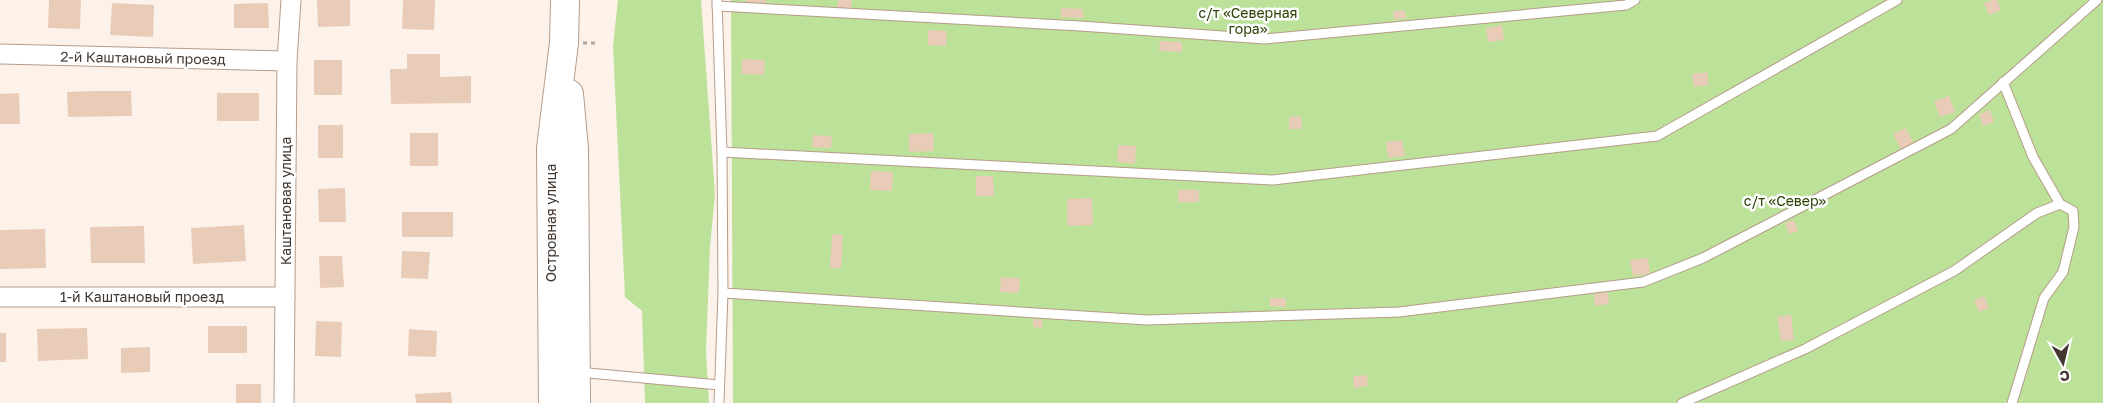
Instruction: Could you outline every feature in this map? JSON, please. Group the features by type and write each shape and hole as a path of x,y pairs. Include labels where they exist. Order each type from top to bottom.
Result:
{"main road":[{"name":"Островная улица","path":"553,403 550,148 564,43 565,0"},
{"name":"Островная улица","path":"564,43 574,149 576,403"}],"street":[{"name":"Каштановая улица","path":"284,403 287,61 292,0"},
{"name":"2-й Каштановый проезд","path":"0,54 287,61"},
{"name":"1-й Каштановый проезд","path":"0,297 285,296"}],"lane":[{"path":"719,403 723,293 722,152 717,3 1265,39 1626,5 1635,0"},
{"path":"722,152 1272,180 1657,136 1897,0"},
{"path":"723,293 1147,320 1399,312 1643,282 1703,258 1951,128 2097,0"},
{"path":"2003,82 2033,158 2060,204 2073,211 2074,228 2063,272 2044,298 2012,403"},
{"path":"1682,403 1805,349 1954,271 2037,213 2060,204"},
{"path":"575,372 589,371 719,385"}],"green space":[{"path":"618,0 701,0 715,194 710,247 706,351 709,403 645,403 642,311 625,297 613,46"},
{"name":"с/т «Север»","path":"731,0 2103,0 2103,403 733,403"}],"building":[{"path":"49,0 81,0 80,29 48,28"},
{"path":"317,0 350,0 350,26 318,27"},
{"path":"403,0 435,0 434,30 402,29"},
{"path":"746,0 766,0 766,3 746,2"},
{"path":"838,0 852,0 851,9 837,8"},
{"path":"1997,0 2001,10 1989,15 1984,3"},
{"path":"112,3 154,5 153,37 110,35"},
{"path":"268,3 269,28 234,28 234,4"},
{"path":"1061,8 1083,9 1083,18 1061,17"},
{"path":"1405,10 1406,18 1394,20 1393,11"},
{"path":"1502,25 1504,40 1488,42 1486,28"},
{"path":"928,30 947,31 946,46 928,45"},
{"path":"1160,41 1182,42 1182,52 1159,51"},
{"path":"407,54 440,54 440,77 471,76 471,103 391,104 390,69 407,69"},
{"path":"742,59 765,60 764,75 741,74"},
{"path":"314,60 342,60 342,95 314,95"},
{"path":"1707,72 1709,85 1694,87 1692,74"},
{"path":"131,91 132,116 68,117 67,92"},
{"path":"19,93 20,124 0,124 0,94"},
{"path":"217,93 259,93 259,121 217,121"},
{"path":"1949,96 1955,112 1940,117 1934,101"},
{"path":"1990,110 1994,122 1983,126 1979,114"},
{"path":"1301,116 1302,129 1289,129 1289,117"},
{"path":"318,125 343,125 343,158 318,158"},
{"path":"1906,128 1913,142 1901,149 1893,134"},
{"path":"410,133 438,133 438,166 410,166"},
{"path":"933,133 934,151 909,152 909,134"},
{"path":"813,135 832,136 831,148 812,147"},
{"path":"1402,140 1405,156 1388,158 1386,142"},
{"path":"1118,145 1136,146 1135,164 1117,162"},
{"path":"871,171 893,172 892,191 870,190"},
{"path":"976,176 993,176 994,196 976,196"},
{"path":"345,188 346,222 319,222 318,189"},
{"path":"1178,190 1199,190 1199,202 1178,202"},
{"path":"1092,198 1093,225 1067,226 1067,199"},
{"path":"402,212 453,212 453,237 402,237"},
{"path":"1794,220 1798,231 1789,234 1785,223"},
{"path":"244,225 246,261 193,264 191,228"},
{"path":"144,226 145,263 91,263 90,227"},
{"path":"45,229 46,268 0,269 0,230"},
{"path":"832,234 843,235 841,268 830,268"},
{"path":"402,251 430,252 428,279 401,278"},
{"path":"319,256 342,256 344,287 320,288"},
{"path":"1648,258 1650,274 1633,276 1630,260"},
{"path":"1001,277 1020,278 1019,293 1000,292"},
{"path":"1608,292 1609,304 1595,306 1594,294"},
{"path":"1984,296 1989,308 1979,312 1974,300"},
{"path":"1270,298 1286,298 1286,307 1270,306"},
{"path":"1791,315 1794,340 1781,341 1777,317"},
{"path":"1033,319 1043,320 1042,328 1033,327"},
{"path":"316,321 342,322 341,357 315,356"},
{"path":"208,326 247,326 247,353 208,353"},
{"path":"87,328 88,359 38,361 37,329"},
{"path":"409,329 437,331 436,357 408,356"},
{"path":"0,333 6,333 6,362 0,362"},
{"path":"150,347 150,372 121,373 121,348"},
{"path":"1367,375 1368,386 1354,388 1353,376"},
{"path":"236,384 261,384 261,403 236,403"},
{"path":"451,392 452,403 416,403 415,394"}],"park label":[{"name":"с/т «Северная гора»","path":"1248,22"}]}
